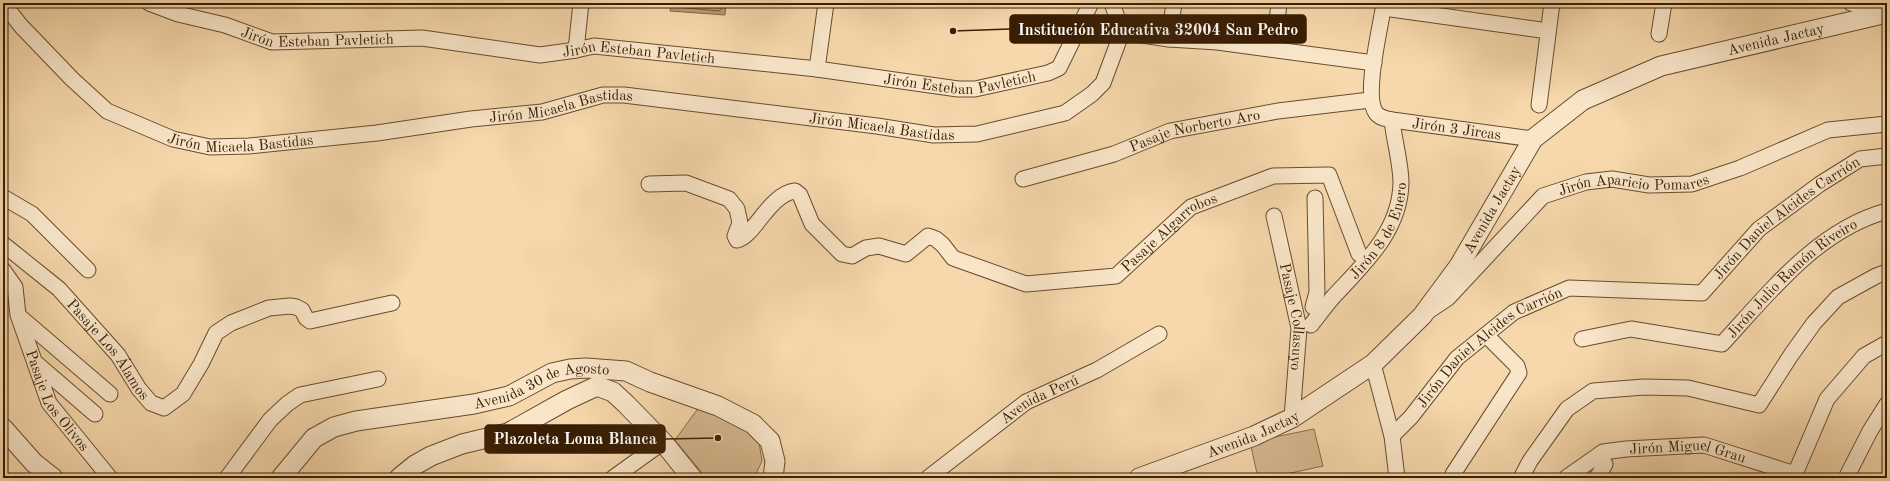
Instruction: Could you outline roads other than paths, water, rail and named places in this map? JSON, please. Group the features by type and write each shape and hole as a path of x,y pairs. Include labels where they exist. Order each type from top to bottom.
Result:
{"street":[{"name":"Jirón Micaela Bastidas","path":"3,3 21,26 46,52 107,111 173,138 210,147 249,146 377,133 464,120 542,112 603,95 624,94 877,126 934,135 977,134 1065,113 1092,94 1103,83 1122,32"},
{"name":"Jirón Esteban Pavletich","path":"149,3 178,14 225,26 272,42 422,38 540,55 594,46 817,69 958,89 975,89 1048,73 1059,68 1091,3"},
{"path":"576,50 581,3"},
{"path":"817,69 826,3"},
{"path":"1112,3 1122,32 1169,40 1217,42 1374,62"},
{"path":"1169,40 1174,3"},
{"path":"1274,49 1279,3"},
{"path":"1539,106 1552,3"},
{"path":"1659,34 1664,3"},
{"path":"1851,3 1885,13"},
{"path":"1370,100 1374,62 1384,5 1548,31"},
{"name":"Avenida Jactay","path":"1139,478 1254,436 1292,418 1373,364 1422,316 1459,266 1533,139 1583,100 1661,66 1885,13"},
{"name":"Jirón 8 de Enero","path":"1311,325 1333,298 1365,265 1384,238 1396,216 1401,183 1387,119 1375,112 1370,100"},
{"name":"Pasaje Norberto Aro","path":"1023,179 1114,154 1170,131 1278,111 1370,100"},
{"name":"Jirón 3 Jircas","path":"1387,119 1533,139"},
{"name":"Jirón Aparicio Pomares","path":"1422,316 1448,298 1543,196 1586,182 1612,179 1649,185 1692,184 1740,168 1828,130 1887,124"},
{"name":"Jirón Daniel Alcides Carrión","path":"1392,436 1412,417 1457,358 1514,312 1569,288 1702,293 1759,229 1820,184 1860,159 1887,156"},
{"name":"Pasaje Algarrobos","path":"649,184 686,183 729,199 737,209 740,223 735,236 737,240 744,236 774,202 786,194 795,191 800,195 812,224 842,254 852,256 866,248 879,246 906,254 928,236 936,239 943,245 953,258 1026,284 1116,276 1191,207 1273,176 1329,175 1359,254"},
{"path":"3,197 32,214 88,270"},
{"path":"1314,307 1317,292 1315,198"},
{"name":"Jirón Julio Ramón Riveiro","path":"1582,339 1631,329 1722,344 1776,285 1814,250 1848,226 1887,211"},
{"name":"Pasaje Collasuyo","path":"1274,216 1299,328 1292,418"},
{"name":"Pasaje Los Álamos","path":"3,244 59,289 118,355 139,390 151,403 164,408 183,394 201,364 216,333 231,323 269,308 296,307 302,310 306,318 310,321 392,303"},
{"name":"Pasaje Los Olivos","path":"3,270 15,287 18,315 49,403 110,478"},
{"path":"1522,478 1530,461 1568,409 1593,391 1644,387 1688,388 1759,405 1795,349 1814,323 1838,297 1876,276 1887,272"},
{"path":"18,315 110,394"},
{"name":"Avenida Perú","path":"928,478 1026,402 1097,370 1159,334"},
{"path":"1453,474 1519,373 1518,366 1486,335"},
{"name":"Jirón Miguel Grau","path":"1566,478 1603,452 1626,449 1704,445 1795,474 1827,399 1864,356 1887,342"},
{"path":"36,364 95,414"},
{"path":"1373,364 1392,436 1397,478"},
{"name":"Avenida 30 de Agosto","path":"281,478 314,438 334,427 356,421 474,404 502,398 509,396 552,373 570,368 626,371 650,382 718,406 754,424 770,441 776,461 773,478"},
{"path":"227,478 270,420 287,404 300,395 378,379"},
{"path":"399,478 415,465 431,456 462,444 508,433 567,400 598,386 613,392 663,442 692,478"},
{"path":"1846,478 1870,430 1887,404"},
{"path":"3,428 34,463 53,478"},
{"path":"613,478 663,442"},
{"path":"1597,478 1604,464"}],"water":[{"path":"671,3 726,3 725,15 670,11"}],"place":[{"name":"Institución Educativa 32004 San Pedro","path":"953,31"},
{"name":"Plazoleta Loma Blanca","path":"718,438"}]}
